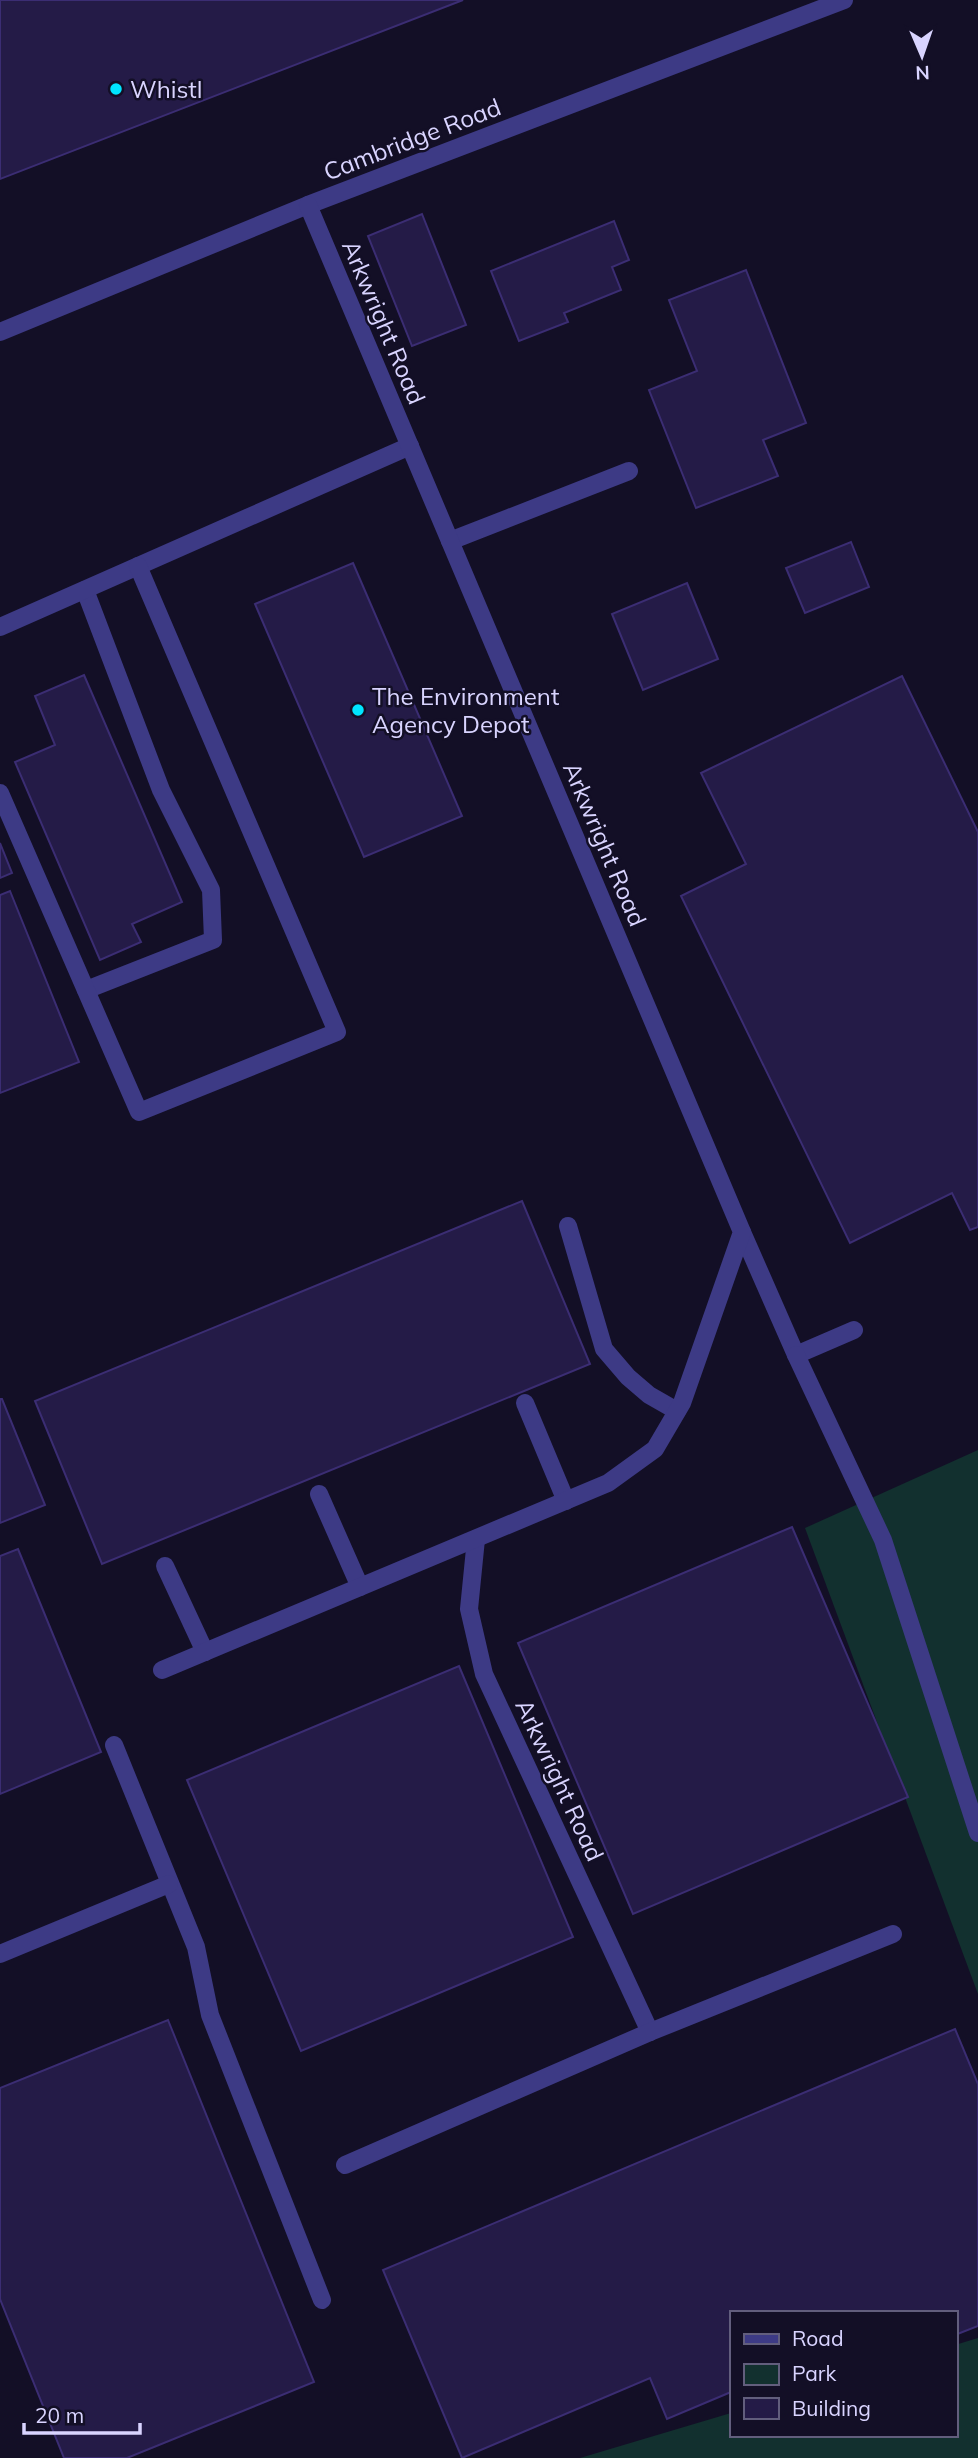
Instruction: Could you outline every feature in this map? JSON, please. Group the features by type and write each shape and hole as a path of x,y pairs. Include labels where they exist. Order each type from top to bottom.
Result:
{"street":[{"name":"Cambridge Road","path":"0,332 308,205 844,0"},
{"name":"Arkwright Road","path":"308,205 742,1232 883,1540 978,1833"},
{"path":"0,627 410,446"},
{"path":"450,541 629,471"},
{"path":"0,793 139,1112 337,1032 138,566"},
{"path":"85,590 161,790 211,890 213,940 86,990"},
{"path":"568,1226 604,1349 628,1377 649,1395 677,1411"},
{"path":"162,1670 608,1483 655,1449 682,1403 742,1232"},
{"path":"796,1355 854,1330"},
{"path":"525,1403 566,1500"},
{"path":"319,1494 360,1587"},
{"name":"Arkwright Road","path":"476,1539 469,1609 484,1674 650,2032"},
{"path":"165,1566 205,1652"},
{"path":"114,1745 196,1947 211,2015 322,2300"},
{"path":"0,1954 169,1884"},
{"path":"345,2165 650,2032 893,1934"}],"green space":[{"path":"978,1450 978,1994 805,1528"},
{"path":"978,2338 978,2458 580,2458 730,2413 730,2437 957,2437 957,2344"}],"building":[{"name":"Whistl","path":"0,0 463,0 0,179"},
{"path":"422,214 466,325 412,346 368,236"},
{"path":"614,221 629,260 612,267 621,290 564,313 568,322 519,341 491,271"},
{"path":"746,270 806,423 763,440 778,476 696,508 649,390 697,371 669,300"},
{"path":"851,542 869,587 805,613 786,568"},
{"name":"The Environment Agency Depot","path":"353,563 462,816 364,857 255,604"},
{"path":"687,583 718,659 643,690 612,614"},
{"path":"84,675 182,902 132,924 141,942 100,960 15,762 55,745 35,696"},
{"path":"902,676 978,832 978,1227 970,1230 952,1193 850,1243 681,896 746,864 701,773"},
{"path":"0,843 12,873 0,878"},
{"path":"10,891 79,1062 0,1093 0,895"},
{"path":"522,1201 590,1364 102,1564 35,1401"},
{"path":"0,1399 45,1505 0,1523"},
{"path":"792,1527 908,1797 633,1914 518,1643"},
{"path":"18,1549 101,1752 0,1794 0,1556"},
{"path":"459,1666 573,1937 301,2051 187,1780"},
{"path":"168,2020 314,2382 127,2458 64,2458 0,2299 0,2088"},
{"path":"955,2029 978,2084 978,2326 957,2334 957,2311 730,2311 730,2392 667,2419 650,2378 462,2458 383,2270"}],"place":[{"name":"Whistl","path":"116,89"},
{"name":"The Environment Agency Depot","path":"358,710"}]}
